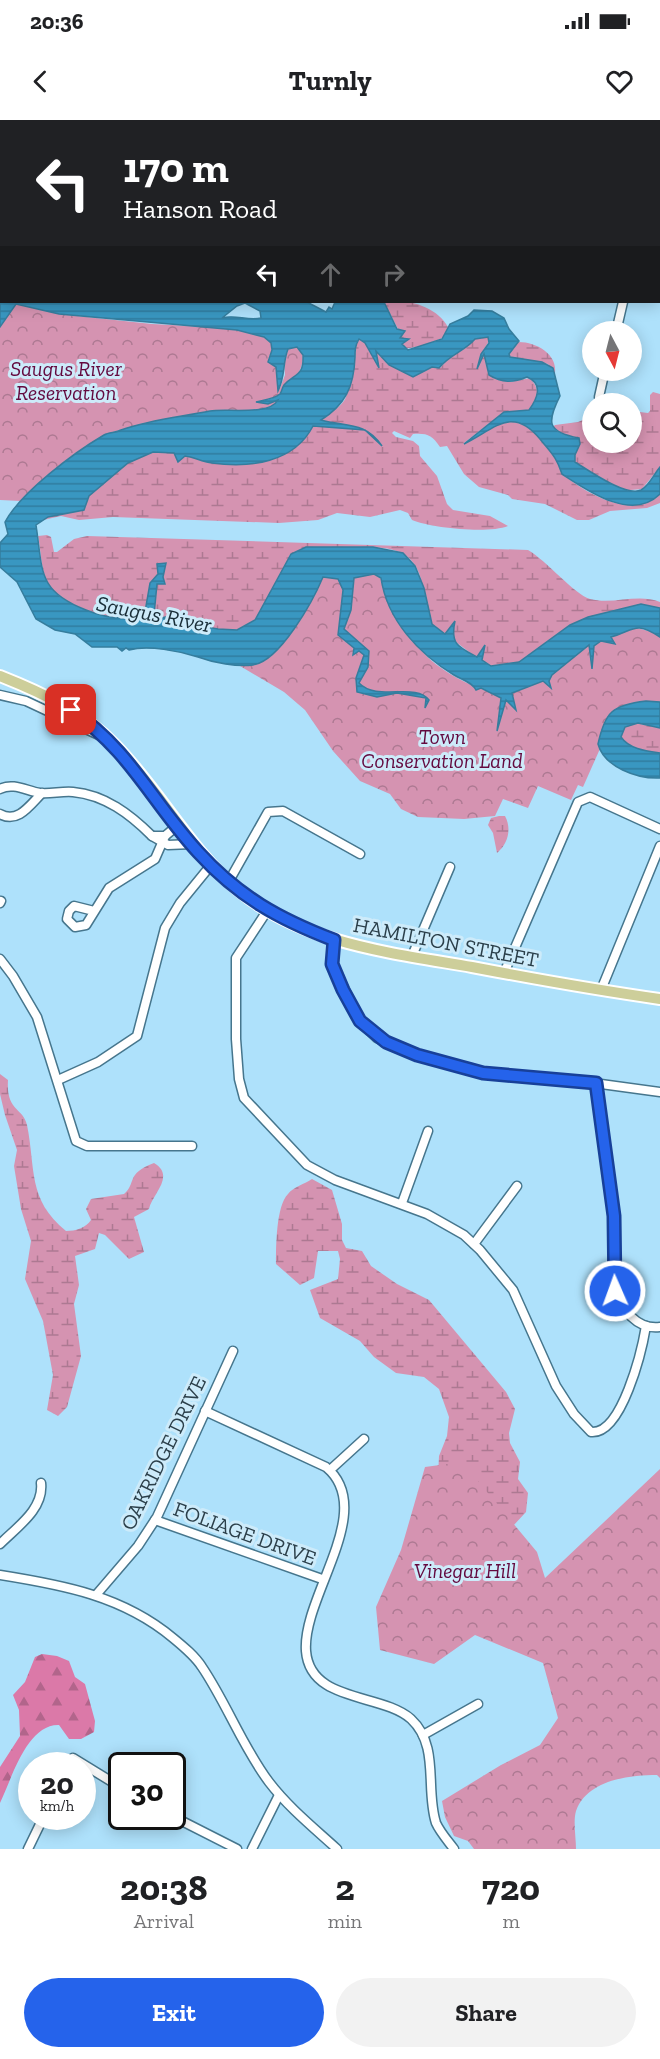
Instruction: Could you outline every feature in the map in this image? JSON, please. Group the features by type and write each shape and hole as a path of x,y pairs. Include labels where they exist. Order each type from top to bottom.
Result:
{"main road":[{"name":"HAMILTON STREET","path":"0,676 62,704 110,740 211,865 267,911 334,940 412,957 660,999"}],"street":[{"path":"619,321 623,303"},
{"path":"0,695 26,701 110,740"},
{"path":"0,789 12,786 42,794 74,792 100,799 128,814 152,836 192,844"},
{"path":"0,814 6,818 16,817 42,794"},
{"path":"504,973 578,802 590,797 660,829"},
{"path":"229,881 268,812 283,811 360,854"},
{"path":"94,911 114,884 152,862 163,840 178,825"},
{"path":"602,990 660,846"},
{"path":"58,1080 98,1062 137,1036 165,928 180,903 211,865"},
{"path":"412,957 450,867"},
{"path":"267,911 236,958 236,1039 239,1078 244,1098 307,1166 335,1180 402,1203 447,1224 493,1262 513,1290 547,1369 574,1414 589,1431 597,1432 614,1417 626,1396 640,1355 646,1326"},
{"path":"334,940 332,964 343,990 360,1021 386,1042 417,1055 483,1073 596,1083 660,1092"},
{"path":"0,959 13,976 37,1017 76,1141 87,1146 192,1146"},
{"path":"596,1083 614,1216 613,1284 623,1307 635,1322 660,1327"},
{"path":"402,1203 428,1131"},
{"path":"474,1244 517,1186"},
{"name":"OAKRIDGE DRIVE","path":"96,1595 138,1546 155,1520 233,1351"},
{"path":"205,1411 330,1470 342,1490 346,1512 306,1631 306,1652 311,1668 346,1694 403,1713 423,1735 428,1750 436,1822 454,1849"},
{"path":"330,1470 364,1439"},
{"path":"0,1544 38,1505 41,1483"},
{"name":"FOLIAGE DRIVE","path":"155,1520 322,1579"},
{"path":"0,1575 96,1595 142,1615 199,1663 244,1744 279,1795 337,1849"},
{"path":"423,1735 478,1704"},
{"path":"252,1849 279,1795"},
{"path":"186,1823 237,1849"},
{"path":"28,1849 37,1830"}],"green space":[{"path":"385,303 419,305 436,314 448,327 444,337 428,345 404,349 402,343 408,339 400,338 399,331"},
{"name":"Saugus River Reservation","path":"16,304 59,314 152,324 231,328 264,337 271,343 272,350 268,360 277,367 277,388 280,388 285,375 284,363 289,347 297,347 302,351 302,364 292,383 282,392 275,397 257,402 268,404 278,400 273,405 257,410 209,411 107,434 46,478 21,501 0,500 0,327"},
{"path":"494,332 479,363 484,354 489,375 510,382 530,378 536,386 536,398 529,410 500,415 464,443 494,425 514,421 526,426 539,436 554,453 565,476 586,490 612,502 625,505 638,505 660,494 660,503 647,508 610,511 589,520 577,520 545,504 512,499 508,495 479,487 464,474 447,446 440,447 432,437 426,435 413,434 410,438 394,431 392,433 396,437 413,441 419,446 420,456 437,476 447,504 453,510 490,516 508,526 487,530 446,528 412,520 408,513 400,510 370,517 337,513 318,520 279,523 113,517 79,520 61,516 39,521 141,453 317,421 337,408 346,398 350,364 357,336 422,372 432,367 440,368 463,341"},
{"path":"519,342 532,344 544,350 553,361 555,374 548,364 510,357 509,354"},
{"path":"653,392 660,394 660,467 642,489 619,491 570,462 560,433 553,427 555,425 582,420 582,453 642,453 642,412 650,411 650,395"},
{"path":"38,536 51,537 54,552 74,539 87,536 528,550 576,591 590,599 652,600 660,602 660,608 637,605 588,617 570,625 519,662 491,666 482,660 485,645 477,658 452,639 453,624 445,634 432,624 419,574 410,559 402,553 383,548 316,547 305,548 289,556 290,560 242,638 142,624 88,611 68,603 54,593 46,580"},
{"name":"Town Conservation Land","path":"369,570 386,584 413,637 425,654 449,673 485,690 591,640 633,627 660,634 660,706 649,706 603,742 583,787 578,785 571,800 538,786 528,808 503,799 495,816 464,819 418,817 401,809 390,794 360,781 333,751 305,710 284,692 235,663 320,577"},
{"path":"636,723 660,728 660,753 631,747 623,740 621,735 625,727"},
{"path":"505,816 508,836 497,853 493,833 488,825 491,818"},
{"path":"0,1074 8,1080 12,1104 25,1119 27,1125 39,1195 53,1219 66,1231 89,1223 91,1220 86,1209 91,1199 124,1194 135,1175 145,1167 154,1163 163,1174 161,1185 149,1209 134,1217 144,1252 129,1259 105,1235 99,1233 95,1249 75,1256 79,1285 74,1304 81,1356 67,1407 58,1416 47,1410 53,1375 43,1321 25,1279 31,1241 21,1209 14,1166 17,1150 0,1094"},
{"path":"312,1179 332,1190 342,1224 342,1240 346,1248 362,1251 371,1266 397,1284 429,1300 506,1392 515,1409 509,1433 510,1443 520,1462 518,1479 528,1493 526,1512 513,1526 438,1477 439,1456 447,1436 449,1417 439,1389 424,1377 396,1373 374,1357 360,1341 320,1318 310,1290 338,1279 340,1259 338,1251 318,1251 314,1278 300,1285 276,1264 278,1227 284,1200 293,1189"},
{"name":"Vinegar Hill","path":"462,1462 537,1552 545,1578 660,1469 660,1778 657,1775 622,1778 610,1781 589,1792 581,1801 575,1815 576,1849 474,1849 468,1841 454,1836 445,1817 442,1801 501,1765 540,1745 558,1718 543,1663 475,1635 434,1664 380,1650 376,1607 401,1550 425,1467"},
{"path":"42,1654 57,1656 69,1661 75,1677 85,1684 95,1721 94,1732 81,1739 69,1739 59,1725 48,1727 38,1733 23,1752 18,1752 18,1763 0,1803 0,1767 20,1736 19,1710 13,1695 25,1682 35,1657"}],"water":[{"name":"Saugus River","path":"0,303 245,303 309,303 326,312 329,307 332,309 335,303 384,303 397,329 405,331 400,338 409,339 402,344 408,350 442,339 450,324 468,316 474,310 492,311 504,318 509,329 519,341 509,354 510,357 542,362 553,368 560,396 553,413 552,424 560,433 579,438 580,444 575,455 575,462 607,482 634,491 646,486 660,467 660,494 649,502 637,505 624,504 597,495 562,474 550,451 530,429 521,423 503,423 464,444 504,412 529,410 536,397 536,384 527,377 508,381 498,380 489,375 484,354 477,369 481,354 489,343 488,337 475,339 439,368 432,367 413,377 389,365 376,351 379,368 365,343 359,339 353,377 347,394 336,408 321,420 364,430 313,426 295,448 283,455 270,460 241,465 205,462 185,456 178,462 174,453 153,452 128,463 89,496 84,510 48,517 36,525 45,578 58,595 70,603 113,617 141,616 145,612 150,583 158,574 157,564 166,563 163,577 165,584 157,584 154,615 161,618 170,616 190,624 237,630 255,620 291,554 306,547 373,547 403,553 415,566 424,588 432,624 445,634 455,621 454,635 457,644 477,657 485,645 482,660 491,666 519,662 570,625 588,617 641,604 660,608 660,637 645,629 634,628 611,637 615,644 601,641 594,646 592,669 589,645 552,675 549,681 551,688 543,681 512,693 516,710 506,700 497,731 501,698 481,688 476,690 469,683 441,667 417,646 398,622 384,593 381,578 374,574 354,578 351,610 344,629 369,651 368,667 359,683 376,691 415,692 423,695 429,700 425,708 426,698 397,693 377,697 357,692 356,678 364,655 359,651 353,655 354,648 338,635 343,590 338,579 323,577 304,614 284,642 274,653 253,665 225,664 164,649 129,650 126,648 122,651 117,647 92,647 75,634 55,630 36,619 17,582 0,567 0,543 8,534 5,522 23,498 64,462 106,434 154,421 210,411 257,410 273,405 278,400 268,404 256,402 280,394 284,385 300,371 303,355 297,347 288,349 278,391 276,367 268,362 272,350 271,343 264,337 237,330 59,314 16,304 0,327","holes":["245,303 260,311 261,318 222,318 237,306"]},
{"path":"646,701 660,702 660,728 638,723 625,727 621,737 633,747 660,753 660,778 641,776 623,770 607,759 598,744 607,717 612,712 625,705"}],"route":[{"path":"71,710 94,726 122,752 197,851 238,890 275,915 334,940 332,964 343,990 360,1021 377,1038 417,1055 467,1070 596,1083 614,1216 613,1284 615,1291"}]}
